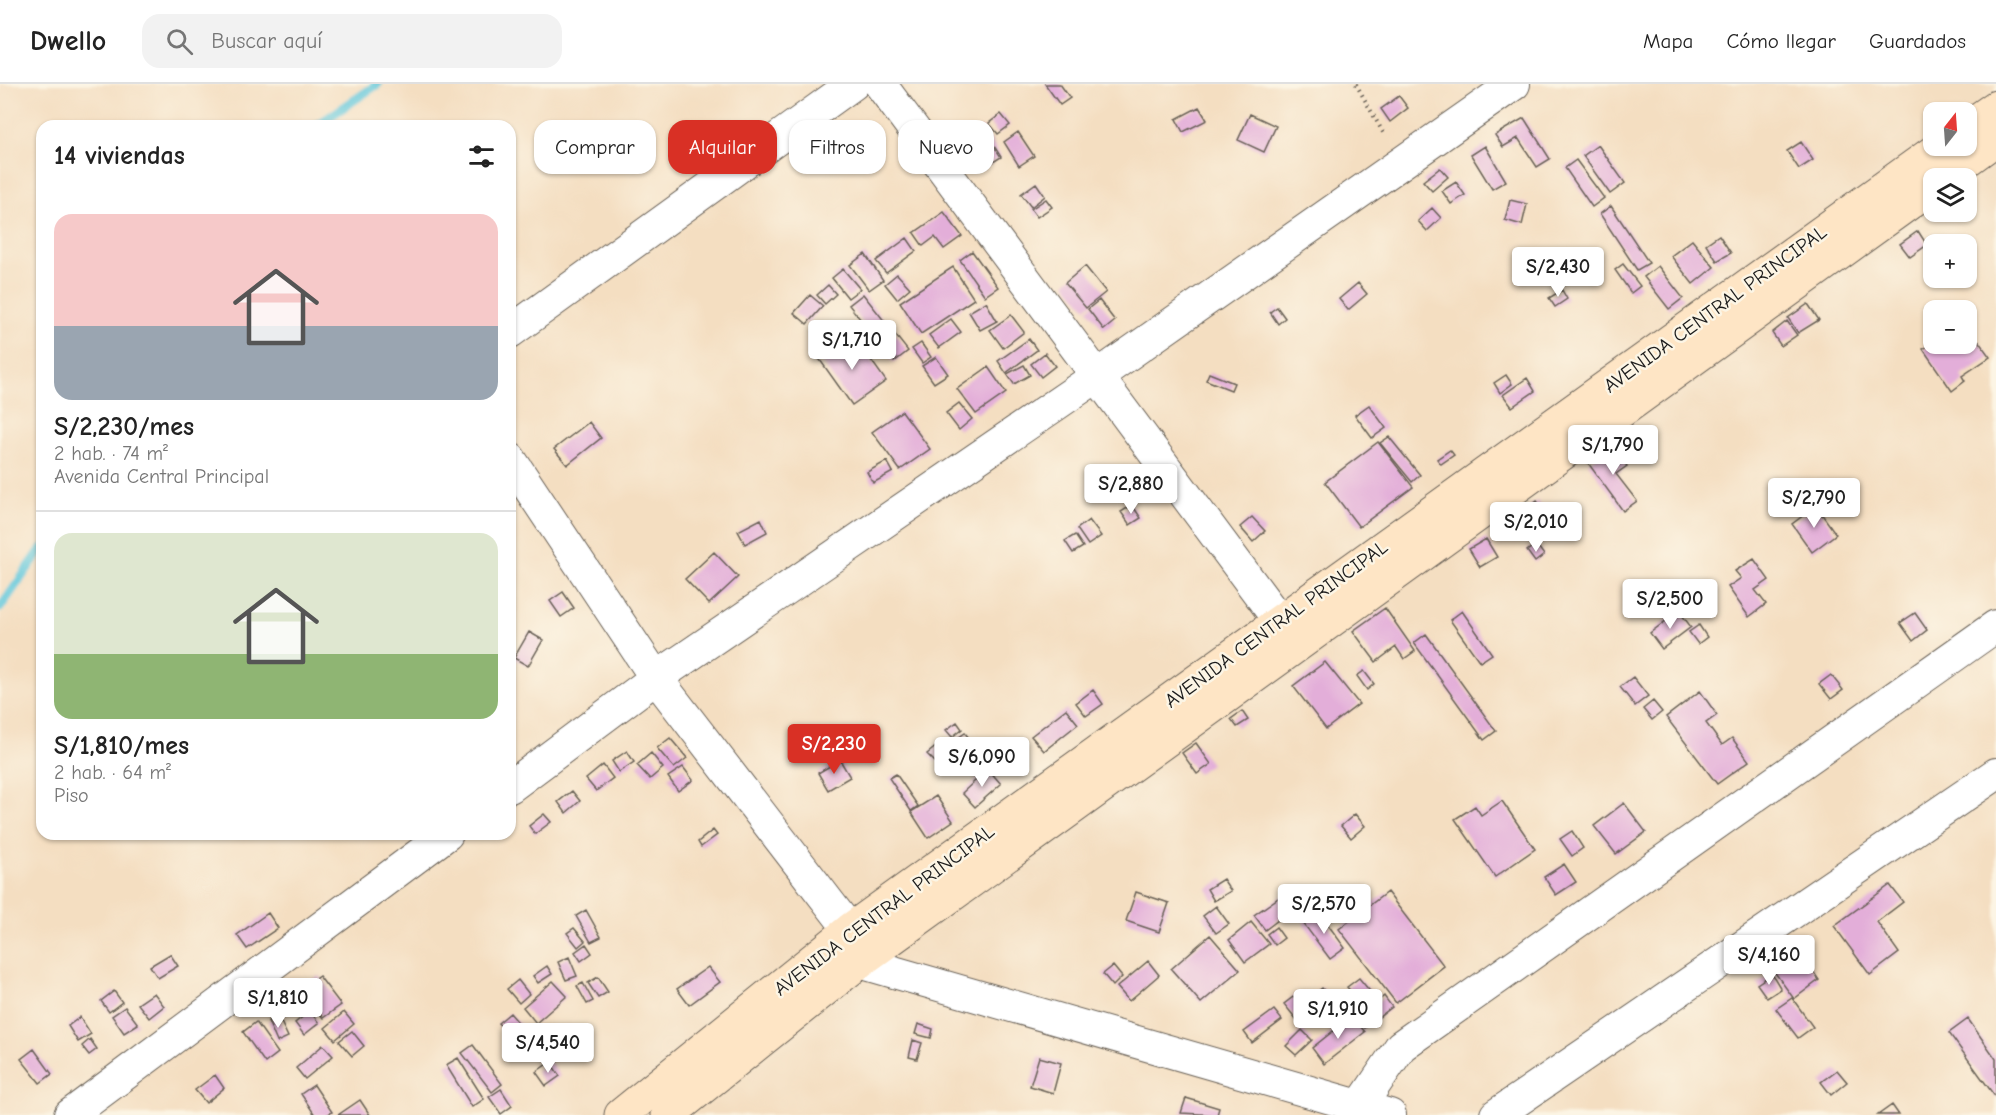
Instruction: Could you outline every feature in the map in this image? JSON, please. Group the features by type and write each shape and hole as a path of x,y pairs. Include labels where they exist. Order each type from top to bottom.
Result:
{"street":[{"path":"516,328 853,84"},
{"path":"880,84 1288,634"},
{"path":"516,783 656,678 1096,377 1514,84"},
{"path":"1977,120 1996,106"},
{"path":"1956,168 1996,139"},
{"name":"AVENIDA CENTRAL PRINCIPAL","path":"668,1115 859,962 1288,634 1929,156"},
{"name":"AVENIDA CENTRAL PRINCIPAL","path":"621,1115 850,930 1288,634 1923,193"},
{"path":"516,468 656,678 850,930"},
{"path":"1359,1111 1401,1046 1996,626"},
{"path":"1496,1115 1996,774"},
{"path":"70,1115 439,840"},
{"path":"859,962 1359,1111 1390,1115"}],"path":[{"path":"1356,84 1387,140 1404,163"}],"building":[{"path":"1045,84 1060,84 1070,98 1060,105"},
{"path":"1399,96 1408,108 1390,122 1381,109"},
{"path":"1199,107 1207,120 1183,132 1176,119"},
{"path":"1001,114 1010,125 998,134 994,129 993,120"},
{"path":"1250,114 1276,126 1264,152 1238,140"},
{"path":"1524,118 1550,159 1537,167 1518,138 1503,147 1495,135"},
{"path":"1018,132 1034,156 1019,166 1004,142"},
{"path":"1801,142 1813,160 1799,169 1787,151"},
{"path":"1598,145 1625,183 1610,194 1583,156"},
{"path":"994,146 1001,157 994,162"},
{"path":"1485,146 1506,181 1492,189 1471,155"},
{"path":"1576,160 1604,198 1592,207 1565,168"},
{"path":"1440,168 1448,177 1432,191 1423,181"},
{"path":"1456,182 1465,195 1451,204 1442,191"},
{"path":"1036,183 1045,196 1031,207 1021,194"},
{"path":"1046,199 1052,207 1037,217 1031,209"},
{"path":"1510,200 1527,204 1522,225 1505,220"},
{"path":"1611,206 1649,263 1637,270 1600,214"},
{"path":"1432,208 1441,218 1427,231 1418,221"},
{"path":"944,212 962,236 944,249 935,237 923,246 914,233"},
{"path":"1918,231 1923,239 1923,248 1910,257 1900,244"},
{"path":"1719,235 1731,253 1717,261 1706,244"},
{"path":"907,238 916,251 886,273 876,261"},
{"path":"1692,240 1714,267 1693,284 1671,256"},
{"path":"972,251 998,287 985,296 960,260"},
{"path":"865,254 883,280 869,290 850,265"},
{"path":"1623,264 1640,286 1631,293 1615,270"},
{"path":"1085,266 1106,292 1086,308 1065,283"},
{"path":"1658,266 1683,298 1669,309 1644,277"},
{"path":"953,267 974,299 921,334 900,302"},
{"path":"843,269 860,289 848,298 832,278"},
{"path":"897,274 910,288 897,299 885,284"},
{"path":"1358,283 1367,294 1348,310 1339,299"},
{"path":"828,285 836,294 825,304 817,295"},
{"path":"1562,290 1567,299 1555,307 1549,298"},
{"path":"863,294 908,351 894,362 849,305"},
{"path":"810,295 823,306 807,324 794,313"},
{"path":"1099,300 1115,321 1104,330 1088,309"},
{"path":"986,302 997,321 980,330 969,312"},
{"path":"1808,304 1819,320 1798,333 1788,318"},
{"path":"1277,307 1285,318 1278,324 1270,312"},
{"path":"1011,315 1024,332 1003,348 990,330"},
{"path":"951,319 961,332 939,348 929,335"},
{"path":"1787,321 1797,335 1781,346 1772,333"},
{"path":"1029,339 1037,350 1006,373 998,361"},
{"path":"1977,339 1990,357 1962,376 1965,381 1952,391 1926,354 1977,354"},
{"path":"829,343 839,357 859,343 886,381 852,405 815,353"},
{"path":"921,343 931,357 922,363 912,349"},
{"path":"1045,353 1055,366 1041,377 1031,364"},
{"path":"936,357 948,374 934,383 922,366"},
{"path":"1024,365 1030,375 1014,384 1007,374"},
{"path":"988,367 1006,393 976,414 957,389"},
{"path":"1209,373 1234,383 1231,390 1206,380"},
{"path":"1506,375 1512,384 1500,393 1494,383"},
{"path":"1527,378 1535,391 1512,407 1503,395"},
{"path":"959,403 972,419 959,430 946,413"},
{"path":"1369,405 1386,428 1372,438 1355,415"},
{"path":"902,411 930,449 900,470 872,432"},
{"path":"589,422 601,438 567,465 554,449"},
{"path":"1389,437 1420,475 1412,482 1380,443"},
{"path":"1378,442 1413,487 1359,527 1325,482"},
{"path":"1612,445 1627,466 1616,474 1637,501 1623,511 1588,463"},
{"path":"1450,450 1454,455 1441,464 1437,459"},
{"path":"887,461 893,472 873,483 867,472"},
{"path":"1537,501 1546,513 1532,524 1523,512"},
{"path":"1132,505 1141,518 1130,525 1121,512"},
{"path":"1816,506 1836,534 1812,552 1792,524"},
{"path":"1252,517 1265,531 1253,542 1240,527"},
{"path":"761,519 767,532 745,544 738,531"},
{"path":"1089,520 1101,536 1088,545 1077,529"},
{"path":"1075,535 1083,547 1073,553 1065,541"},
{"path":"1486,539 1497,557 1480,567 1469,549"},
{"path":"1536,544 1544,555 1535,562 1527,551"},
{"path":"714,552 738,577 709,604 685,579"},
{"path":"1754,559 1769,580 1755,590 1766,604 1749,617 1728,587 1741,578 1735,571"},
{"path":"563,592 574,608 561,617 550,601"},
{"path":"1385,608 1415,651 1404,659 1396,647 1376,662 1353,631"},
{"path":"1462,611 1492,654 1480,662 1450,620"},
{"path":"1679,611 1691,627 1662,649 1650,633"},
{"path":"1915,613 1927,630 1913,641 1900,623"},
{"path":"1699,625 1707,637 1698,644 1689,632"},
{"path":"529,632 543,640 528,666 516,659 516,655"},
{"path":"1426,634 1496,731 1484,740 1414,643"},
{"path":"1325,662 1359,704 1326,729 1293,686"},
{"path":"1364,671 1374,684 1367,690 1357,676"},
{"path":"1831,675 1843,690 1831,699 1819,684"},
{"path":"1633,677 1648,696 1635,706 1620,687"},
{"path":"1093,690 1103,704 1086,716 1076,703"},
{"path":"1700,691 1717,715 1706,723 1722,745 1732,738 1749,761 1717,784 1666,717"},
{"path":"1653,701 1662,712 1652,720 1643,709"},
{"path":"1066,709 1078,724 1044,751 1031,736"},
{"path":"1242,711 1248,720 1237,727 1231,719"},
{"path":"957,722 962,729 952,737 946,730"},
{"path":"965,733 972,742 962,750 955,740"},
{"path":"670,738 687,758 674,768 657,748"},
{"path":"943,741 950,749 935,762 927,754"},
{"path":"1196,743 1211,764 1197,774 1182,753"},
{"path":"975,747 987,764 976,772 963,756"},
{"path":"627,751 634,762 619,772 612,761"},
{"path":"651,753 663,768 650,779 637,765"},
{"path":"840,760 850,777 828,790 818,773"},
{"path":"603,765 613,778 596,791 586,779"},
{"path":"683,767 693,780 678,791 668,777"},
{"path":"988,769 1001,784 975,807 962,793"},
{"path":"896,774 918,806 911,811 889,778"},
{"path":"572,791 580,801 566,813 558,802"},
{"path":"936,796 953,821 928,838 911,812"},
{"path":"1502,801 1535,849 1495,877 1455,819 1475,806 1481,815"},
{"path":"1624,803 1646,832 1616,854 1594,826"},
{"path":"544,814 551,822 535,834 529,826"},
{"path":"1355,814 1365,826 1351,838 1341,826"},
{"path":"713,830 717,835 701,847 698,842"},
{"path":"1572,831 1583,848 1572,856 1560,839"},
{"path":"1564,864 1576,882 1556,895 1544,877"},
{"path":"1223,879 1231,891 1214,901 1207,889"},
{"path":"1890,885 1903,902 1877,922 1899,953 1870,975 1834,926"},
{"path":"1136,892 1169,903 1159,932 1126,921"},
{"path":"1387,892 1444,966 1396,1003 1339,929"},
{"path":"1281,896 1291,910 1265,930 1254,915"},
{"path":"1216,906 1229,924 1216,933 1203,916"},
{"path":"586,910 601,937 591,942 576,916"},
{"path":"1318,911 1345,948 1330,959 1303,923"},
{"path":"268,913 278,928 247,949 237,935"},
{"path":"1251,922 1269,944 1245,962 1229,940"},
{"path":"1276,927 1284,938 1275,945 1267,934"},
{"path":"574,928 585,941 578,947 567,933"},
{"path":"1210,935 1240,970 1201,1003 1171,969"},
{"path":"586,944 592,953 581,961 575,952"},
{"path":"1799,951 1819,980 1794,999 1773,970"},
{"path":"170,954 178,966 158,978 150,966"},
{"path":"569,957 577,976 566,980 558,962"},
{"path":"1148,961 1159,975 1129,1001 1117,987"},
{"path":"547,966 552,974 538,983 533,976"},
{"path":"1113,966 1122,977 1113,986 1103,974"},
{"path":"708,967 720,982 689,1005 677,989"},
{"path":"1772,974 1781,989 1767,998 1757,984"},
{"path":"319,976 341,1005 323,1018 312,1004 301,1012 289,997"},
{"path":"598,977 608,992 598,998 588,983"},
{"path":"1359,978 1378,1001 1384,996 1392,1007 1365,1028 1349,1008 1358,1000 1347,987"},
{"path":"518,980 529,994 519,1003 507,989"},
{"path":"553,981 567,996 536,1023 523,1007"},
{"path":"583,983 593,1001 587,1004 577,986"},
{"path":"1322,988 1336,1006 1323,1015 1309,998"},
{"path":"114,991 122,1002 109,1012 101,1001"},
{"path":"154,993 164,1006 149,1018 138,1004"},
{"path":"1297,994 1313,1016 1301,1025 1284,1004"},
{"path":"284,998 291,1010 282,1015 275,1002"},
{"path":"1792,998 1813,1027 1798,1038 1776,1009"},
{"path":"125,1007 138,1024 124,1033 112,1016"},
{"path":"1274,1010 1282,1020 1252,1043 1244,1032"},
{"path":"310,1011 319,1023 304,1035 295,1023"},
{"path":"344,1012 354,1024 335,1040 325,1028"},
{"path":"510,1013 522,1027 510,1037 498,1023"},
{"path":"278,1016 288,1037 277,1042 268,1021"},
{"path":"1352,1016 1365,1032 1324,1064 1312,1048"},
{"path":"80,1017 91,1034 78,1042 68,1026"},
{"path":"1968,1019 1996,1059 1996,1098 1949,1033"},
{"path":"256,1022 278,1053 265,1063 243,1032"},
{"path":"918,1024 933,1029 931,1038 915,1034"},
{"path":"1302,1030 1312,1040 1296,1055 1286,1046"},
{"path":"352,1031 364,1046 352,1056 339,1041"},
{"path":"90,1039 97,1049 89,1055 82,1046"},
{"path":"913,1040 922,1043 917,1059 909,1057"},
{"path":"323,1045 333,1056 305,1079 296,1068"},
{"path":"473,1045 502,1084 492,1092 462,1053"},
{"path":"34,1049 52,1074 40,1083 21,1059"},
{"path":"1039,1057 1061,1063 1053,1093 1030,1086"},
{"path":"458,1058 484,1099 472,1107 446,1065"},
{"path":"550,1062 560,1076 546,1086 536,1072"},
{"path":"1837,1070 1847,1082 1831,1095 1821,1082"},
{"path":"215,1075 224,1088 206,1103 195,1090"},
{"path":"314,1085 332,1112 327,1115 315,1115 301,1094"},
{"path":"501,1089 512,1106 501,1114 489,1097"},
{"path":"1186,1098 1219,1108 1217,1115 1181,1113"},
{"path":"360,1100 370,1115 338,1115"},
{"path":"1892,1105 1899,1115 1878,1115"}],"waterway":[{"path":"325,120 378,84"},
{"path":"0,608 36,557"}]}
